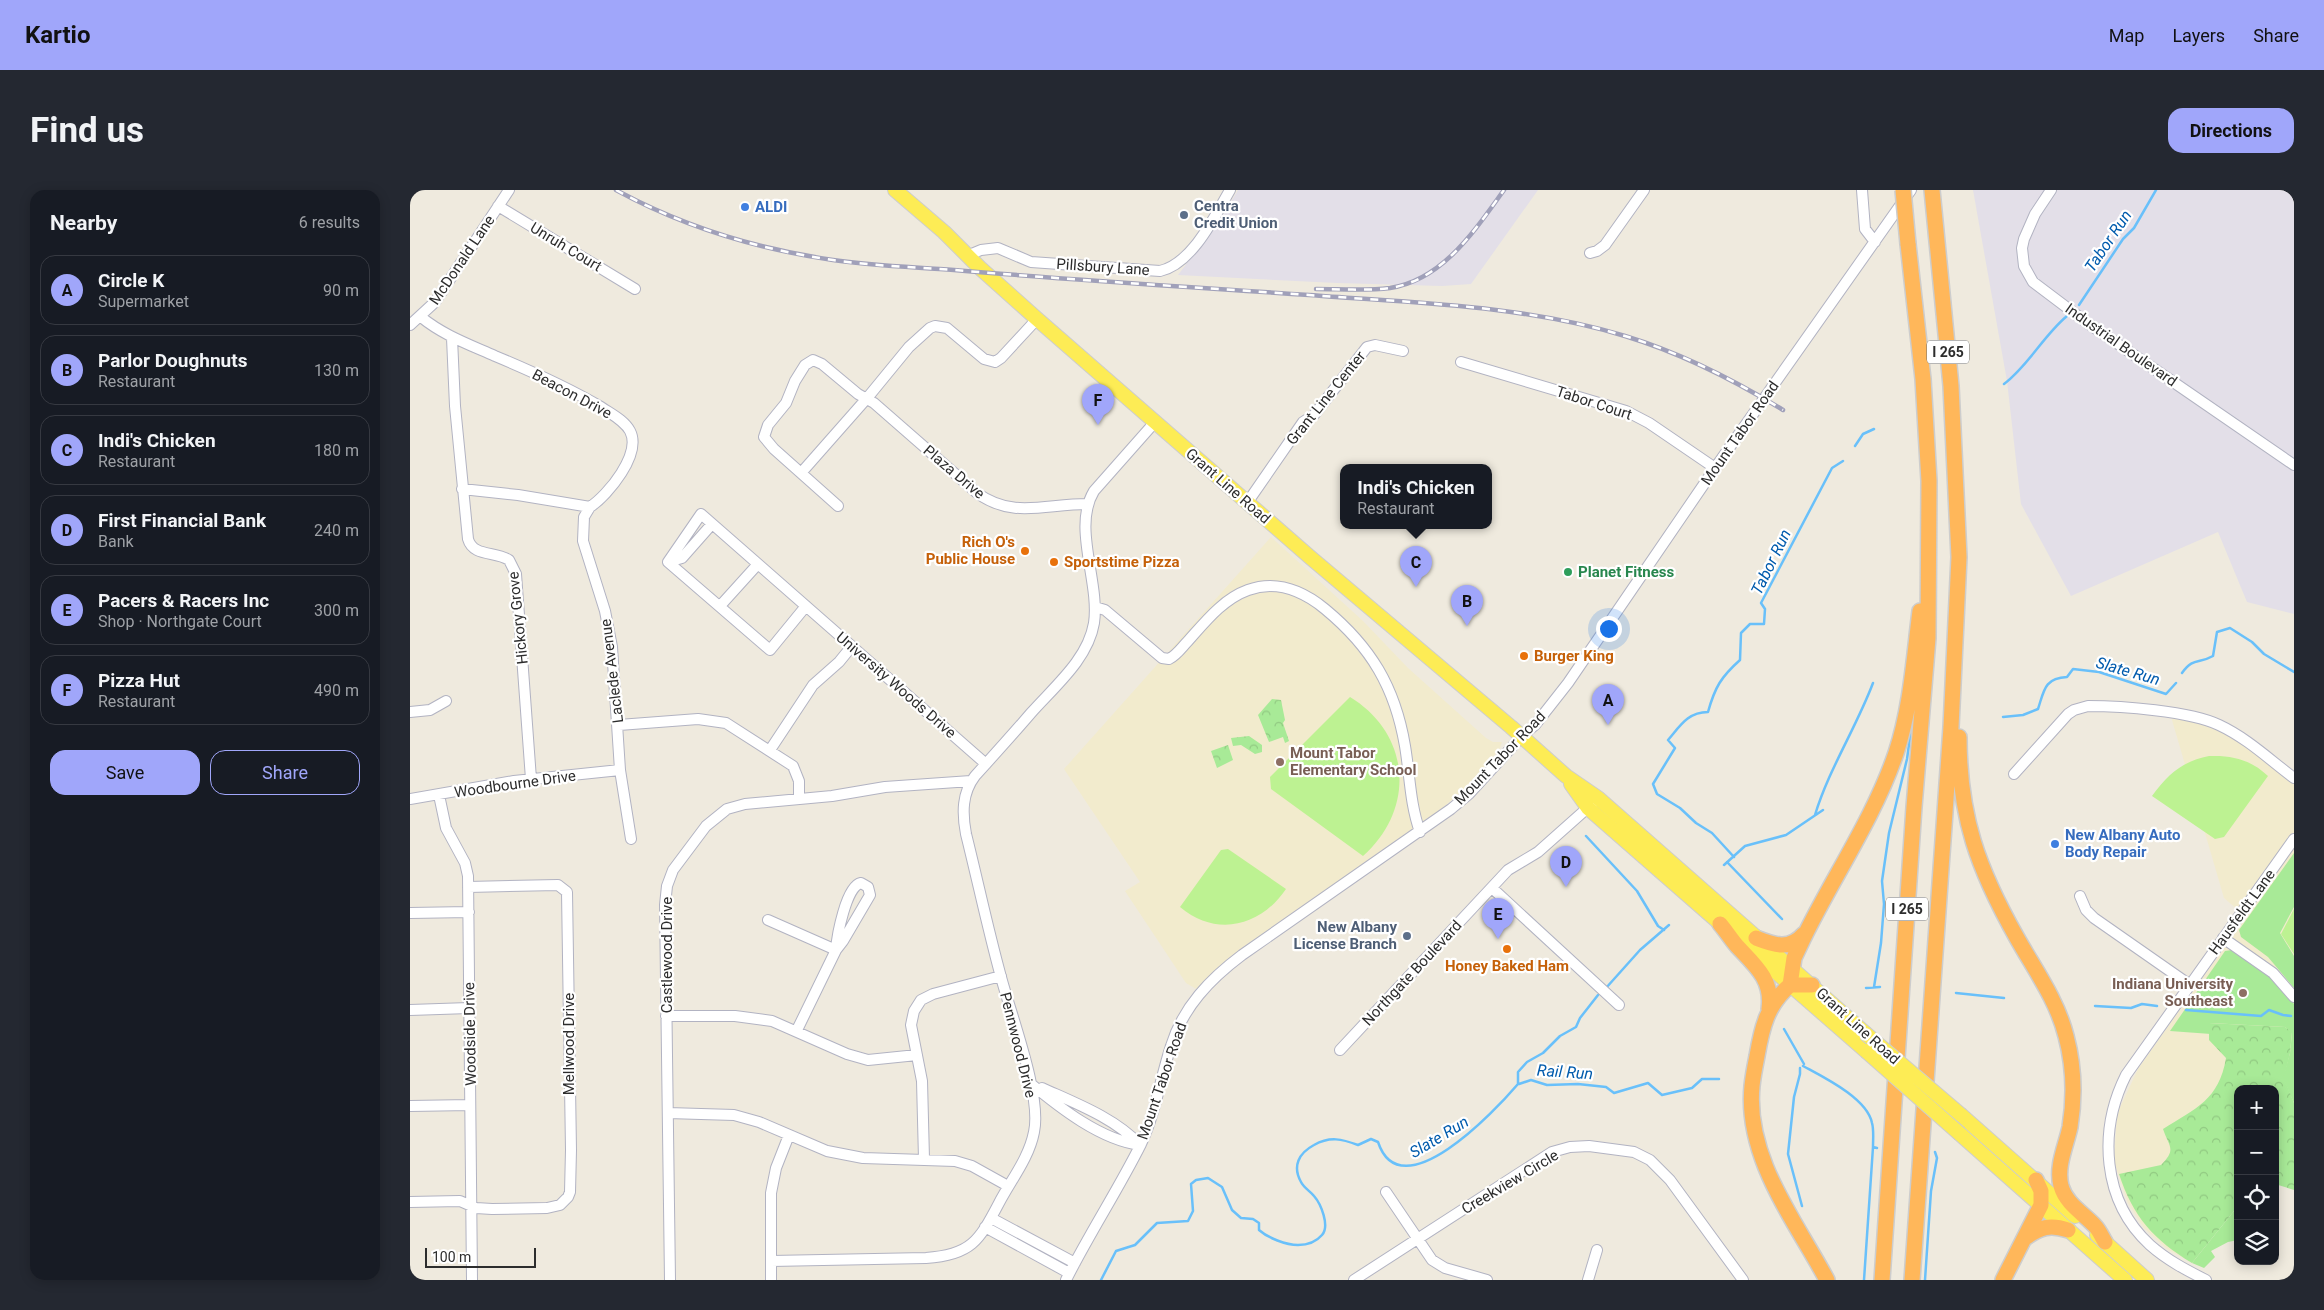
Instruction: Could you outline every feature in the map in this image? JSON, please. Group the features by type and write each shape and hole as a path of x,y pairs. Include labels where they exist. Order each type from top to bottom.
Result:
{"highway":[{"name":"I 265","path":"1882,1280 1914,808 1928,638 1929,481 1923,379 1903,190"},
{"name":"I 265","path":"1912,1280 1950,746 1959,557 1951,386 1932,190"},
{"path":"1769,1009 1791,978 1794,958 1881,791 1896,752 1906,711 1929,537"},
{"path":"1956,613 1961,786 1970,833 1980,863 1996,899 2051,997 2066,1036 2073,1074 2072,1110 2060,1171 2061,1187 2065,1196 2096,1227 2105,1242"},
{"path":"1720,924 1735,944 1766,978 1771,997 1759,1042 1752,1088 1757,1138 1768,1173 1827,1280"},
{"path":"1756,938 1774,945 1785,946 1797,942 1809,927"},
{"path":"1791,978 1812,985"},
{"path":"2003,1280 2025,1238 2039,1193 2060,1171"},
{"path":"2025,1238 2045,1226 2056,1226 2068,1230"}],"main road":[{"name":"Grant Line Road","path":"894,190 969,255 980,268 1037,319 1247,503 1522,736 1720,924 1791,978"},
{"name":"Grant Line Road","path":"1593,803 1756,938 1791,978 1866,1051 1960,1134 2105,1242 2147,1280"},
{"name":"Grant Line Road","path":"1812,985 1864,1033 1961,1115 2039,1193 2068,1230 2125,1280"}],"street":[{"name":"McDonald Lane","path":"410,325 421,317 435,302 509,190"},
{"name":"Pillsbury Lane","path":"969,255 981,250 998,248 1031,262 1168,270 1181,261 1192,249 1230,190"},
{"path":"1590,253 1597,251 1605,245 1644,190"},
{"path":"1862,190 1865,229 1875,242"},
{"name":"Mount Tabor Road","path":"1070,1272 1140,1145 1155,1110 1175,1033 1189,1008 1206,987 1242,955 1420,832 1469,794 1522,736 1535,725 1568,683 1715,468 1911,190"},
{"name":"Industrial Boulevard","path":"2051,190 2035,214 2024,239 2024,266 2033,282 2086,322 2294,465"},
{"name":"Unruh Court","path":"498,206 635,289"},
{"name":"Beacon Drive","path":"421,317 452,338 550,380 595,404 627,426 633,444 630,456 607,493 590,507"},
{"path":"800,473 867,399 909,347 930,328 941,326 947,328 984,358 995,362 1002,358 1037,319"},
{"name":"Hickory Grove","path":"452,338 462,489 469,544 476,550 504,556 510,560 516,574 531,779"},
{"name":"Grant Line Center","path":"1247,503 1302,422 1314,415 1368,346 1375,345 1402,350"},
{"name":"Plaza Drive","path":"838,506 766,441 764,433 768,425 786,403 795,380 810,360 817,360 849,387 867,399 977,493 994,504 1013,508 1087,504"},
{"name":"Tabor Court","path":"1461,362 1626,411 1649,423 1715,468"},
{"path":"1155,422 1094,491 1087,504 1086,534 1095,607 1105,610 1162,658 1169,660 1222,606 1242,593 1256,588 1272,587 1288,588 1306,595 1347,627 1371,655 1384,678 1401,728 1413,811 1420,832"},
{"path":"462,489 518,495 590,507"},
{"name":"Laclede Avenue","path":"590,507 584,517 583,541 608,624 612,647 619,725 620,770 631,839"},
{"name":"University Woods Drive","path":"806,606 770,650 668,562 701,514 852,646 986,764"},
{"path":"720,606 758,564"},
{"name":"Pennwood Drive","path":"771,1260 944,1257 960,1252 972,1244 988,1222 1026,1156 1034,1131 1035,1119 1030,1083 964,826 964,800 972,781 1072,668 1087,644 1092,629 1095,607"},
{"path":"770,750 813,685 840,662 852,646"},
{"path":"410,712 434,708 446,701"},
{"path":"2014,774 2062,720 2074,710 2088,706 2190,716 2210,721 2238,735 2294,778"},
{"path":"619,725 698,719 712,720 732,726 793,766 799,781 800,799"},
{"name":"Woodbourne Drive","path":"410,799 531,779 620,770"},
{"name":"Castlewood Drive","path":"670,1280 665,905 667,886 673,870 706,826 727,809 745,804 800,799 885,787 972,781"},
{"name":"Woodside Drive","path":"439,795 446,828 467,867 472,1280"},
{"name":"Northgate Boulevard","path":"1340,1050 1508,870 1538,852 1593,803"},
{"name":"Hausfeldt Lane","path":"2206,1280 2168,1259 2140,1234 2126,1214 2116,1191 2108,1154 2108,1128 2120,1088 2142,1051 2294,839"},
{"path":"797,1030 836,950 843,942 870,895 870,891 865,884 857,884 854,887 839,925 836,950"},
{"name":"Mellwood Drive","path":"468,886 558,885 567,892 571,1150 570,1192 560,1205 505,1210 472,1206"},
{"path":"1492,888 1619,1005"},
{"path":"2080,896 2086,910 2094,918 2190,985"},
{"path":"410,913 469,912"},
{"path":"768,920 836,950"},
{"path":"2223,938 2273,973 2294,997"},
{"path":"924,1159 922,1081 912,1018 921,1000 940,992 1001,976"},
{"path":"410,1010 469,1008"},
{"path":"666,1016 750,1017 772,1021 797,1030 847,1054 861,1058 882,1060 918,1055"},
{"path":"1030,1083 1068,1100 1128,1132 1140,1145"},
{"path":"410,1106 470,1105"},
{"path":"668,1113 734,1115 759,1122 827,1151 863,1158 948,1160 972,1166 1008,1186"},
{"path":"771,1280 770,1211 774,1176 789,1135"},
{"name":"Creekview Circle","path":"1354,1280 1552,1152 1580,1146 1617,1149 1643,1156 1664,1172 1743,1280"},
{"path":"1386,1192 1428,1256 1438,1264 1481,1279"},
{"path":"410,1202 460,1201 472,1206"},
{"path":"988,1222 1070,1272"},
{"path":"1588,1280 1597,1250"}],"shaded area":[{"path":"1238,190 1538,190 1471,284 1442,286 1337,283 1178,275 1222,217"},
{"path":"1973,190 2294,190 2294,614 2247,602 2218,532 2071,596 2021,504 2007,381"},
{"name":"Mount Tabor Elementary School","path":"1271,537 1363,621 1408,668 1486,738 1493,742 1502,742 1499,750 1466,787 1435,815 1198,990 1186,983 1125,891 1140,882 1064,769"},
{"name":"Indiana University Southeast","path":"2177,711 2192,713 2294,772 2294,1188 2279,1110 2279,1085 2234,1085 2234,1210 2192,1263 2167,1249 2144,1228 2128,1203 2114,1162 2117,1114 2138,1069 2246,917 2224,898 2172,720"}],"green space":[{"path":"1350,697 1370,713 1385,731 1395,751 1399,773 1398,795 1392,817 1380,837 1363,856 1271,789 1270,777"},
{"path":"1272,699 1281,700 1285,720 1283,723 1289,741 1285,743 1283,737 1269,742 1258,715"},
{"path":"1249,736 1262,745 1262,752 1255,754 1241,745 1233,746 1231,738"},
{"path":"1228,745 1233,760 1217,768 1211,751"},
{"path":"2209,756 2226,756 2248,762 2268,776 2224,837 2215,839 2152,796 2170,775 2184,765"},
{"path":"1228,849 1286,889 1276,902 1264,912 1238,924 1223,925 1194,917 1180,907 1221,850"},
{"path":"2294,853 2294,907 2280,933 2294,956 2294,988 2268,957 2241,937 2239,930"},
{"path":"2294,909 2294,954 2281,934"},
{"path":"2232,950 2274,980 2282,987 2294,1004 2294,1103 2283,1078 2290,1053 2292,1033 2285,1027 2210,1023 2211,1034 2170,1031 2225,951"},
{"path":"2209,1023 2285,1027 2292,1032 2290,1053 2284,1078 2294,1103 2294,1190 2279,1185 2279,1085 2234,1085 2234,1211 2192,1263 2156,1236 2147,1226 2131,1203 2119,1174 2161,1165 2166,1160 2170,1151 2163,1129 2196,1108 2212,1093 2223,1072 2226,1058 2209,1040"},
{"path":"2234,1211 2234,1241 2211,1251 2215,1257 2204,1268 2192,1263"}],"waterway":[{"name":"Tabor Run","path":"2079,305 2123,239 2134,228 2156,190"},
{"name":"Tabor Run","path":"2004,384 2021,368 2067,316"},
{"name":"Tabor Run","path":"1855,446 1863,434 1874,429"},
{"name":"Tabor Run","path":"1734,857 1712,833 1696,823 1680,808 1657,794 1653,784 1675,748 1668,740 1690,717 1695,714 1708,712 1720,683 1740,660 1741,633 1750,624 1764,624 1765,609 1761,603 1832,468 1843,461"},
{"name":"Slate Run","path":"2182,673 2193,663 2213,656 2217,632 2230,628 2252,642 2264,654 2294,672"},
{"name":"Slate Run","path":"2003,717 2023,715 2038,709 2049,683 2059,678 2067,677 2073,669 2099,672 2166,694 2176,683"},
{"path":"1815,815 1828,781 1873,683"},
{"path":"1874,987 1881,943 1884,904 1882,881 1889,833 1907,759 1912,723"},
{"name":"Slate Run","path":"1724,865 1745,846 1786,835 1823,810"},
{"path":"1586,836 1637,891 1658,926 1664,930"},
{"path":"1727,862 1782,919"},
{"name":"Slate Run","path":"1606,988 1640,950 1669,925"},
{"name":"Rail Run","path":"1866,988 1880,987"},
{"name":"Rail Run","path":"1956,993 2004,998"},
{"name":"Slate Run","path":"1101,1280 1116,1251 1135,1245 1157,1223 1188,1221 1193,1211 1191,1184 1196,1180 1208,1178 1222,1187 1232,1210 1241,1218 1253,1219 1259,1223 1259,1230 1267,1236 1293,1245 1314,1241 1322,1235 1325,1221 1317,1200 1304,1186 1298,1176 1297,1165 1304,1152 1325,1140 1341,1140 1358,1145 1371,1139 1378,1142 1390,1160 1406,1166 1426,1161 1448,1149 1490,1114 1518,1084 1518,1072 1527,1062 1543,1053 1560,1036 1576,1027 1580,1018 1598,995"},
{"name":"Rail Run","path":"2095,1006 2131,1008 2142,1004 2157,1006"},
{"name":"Rail Run","path":"2186,1010 2261,1016 2269,1010 2291,1016"},
{"path":"1784,1029 1804,1064"},
{"path":"1803,1066 1843,1089 1862,1105 1872,1123 1873,1147 1877,1148"},
{"path":"1800,1068 1794,1097 1788,1154 1802,1206"},
{"name":"Rail Run","path":"1519,1084 1531,1080 1547,1085 1578,1084 1606,1087 1614,1093 1648,1083 1662,1095 1692,1088 1702,1079 1719,1079"},
{"path":"1864,1280 1873,1147"},
{"path":"1925,1280 1931,1191 1937,1158 1935,1152"}],"railway":[{"path":"616,190 668,215 722,235 777,250 833,260 1043,277 1429,303 1548,318 1625,336 1687,359 1746,388 1783,410"},
{"path":"1316,289 1362,290 1390,288 1409,283 1426,275 1456,251 1504,190"}],"place":[{"name":"ALDI","path":"745,207"},
{"name":"Centra Credit Union","path":"1184,215"},
{"name":"Pizza Hut","path":"1098,425"},
{"name":"Rich O's Public House","path":"1025,551"},
{"name":"Sportstime Pizza","path":"1054,562"},
{"name":"Planet Fitness","path":"1568,572"},
{"name":"Indi's Chicken","path":"1416,587"},
{"name":"Parlor Doughnuts","path":"1467,626"},
{"name":"Burger King","path":"1524,656"},
{"name":"Circle K","path":"1608,725"},
{"name":"Mount Tabor Elementary School","path":"1280,762"},
{"name":"New Albany Auto Body Repair","path":"2055,844"},
{"name":"First Financial Bank","path":"1566,887"},
{"name":"New Albany License Branch","path":"1407,936"},
{"name":"Pacers & Racers Inc","path":"1498,939"},
{"name":"Honey Baked Ham","path":"1507,949"},
{"name":"Indiana University Southeast","path":"2243,993"}]}
